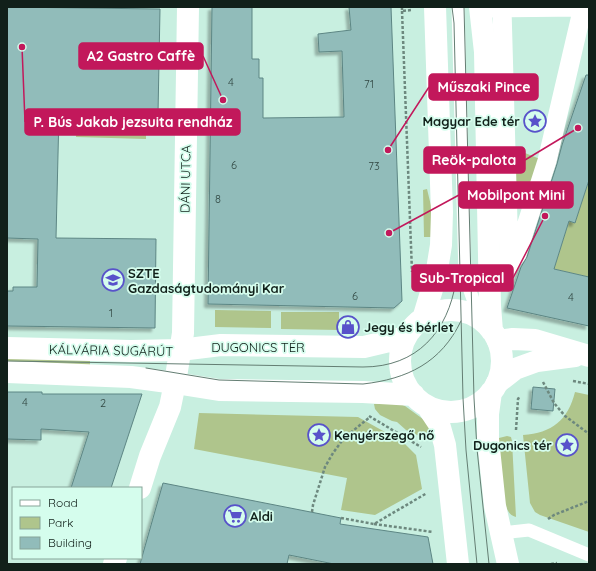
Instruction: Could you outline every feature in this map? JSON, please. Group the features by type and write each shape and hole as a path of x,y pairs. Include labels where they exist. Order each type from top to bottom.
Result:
{"street":[{"name":"DÁNI UTCA","path":"180,350 183,333 188,7"},
{"path":"491,8 509,257 501,275 517,254 547,161 583,7"},
{"path":"491,8 583,7 589,9"},
{"path":"491,8 485,52 490,331 502,357 500,374 494,388 488,414 488,439 495,506 508,564"},
{"path":"423,319 436,276 441,246 442,212 425,9"},
{"path":"458,564 445,445 439,424 405,383 400,368 400,360 406,337 413,327 423,319 434,313 449,310 470,314 490,331 514,339 536,340 586,355"},
{"name":"DUGONICS TÉR","path":"180,350 221,345 364,348 406,337"},
{"name":"KÁLVÁRIA SUGÁRÚT","path":"7,348 131,351 180,350 175,383 131,377 7,372"},
{"path":"140,487 150,456 170,407 175,383 219,390 363,392 420,401 440,411 455,412 475,406 481,402 515,369 536,361 586,355"}],"lane":[{"path":"458,7 465,276 490,331"},
{"path":"501,533 528,530 589,555"}],"path":[{"path":"402,7 412,274 436,276"},
{"path":"402,11 425,9"},
{"path":"540,376 554,403 565,416 589,434"},
{"path":"572,380 589,384"},
{"path":"516,430 518,399 521,394"},
{"path":"366,414 423,448"},
{"path":"312,512 313,504 325,467 333,453 344,438 370,417"},
{"path":"374,524 430,492"},
{"path":"528,530 554,515 589,501"},
{"path":"341,518 437,533"}],"green space":[{"path":"77,117 146,119 146,139 76,137"},
{"path":"515,149 540,159 523,208 516,205"},
{"path":"589,180 589,277 554,269 569,221 575,223"},
{"path":"427,189 433,214 433,237 424,237 423,190"},
{"path":"215,310 271,311 271,328 215,327"},
{"path":"281,312 339,312 339,330 281,329"},
{"path":"7,356 90,358 90,368 7,366"},
{"path":"575,392 589,395 589,532 535,512 530,503 523,435 542,431 557,423 568,410"},
{"path":"374,404 400,404 405,406 427,422 436,438 430,440 406,430 397,422 380,415 375,409"},
{"path":"199,413 358,417 403,442 416,455 422,489 375,515 341,510 347,478 194,449"},
{"path":"507,436 511,437 512,441 516,517 509,512 505,503 497,441 499,438"}],"building":[{"path":"7,7 160,9 158,114 59,113 56,238 156,239 155,328 7,326 7,291 13,291 13,287 37,287 38,239 7,238"},
{"path":"212,7 252,7 252,59 259,59 259,78 263,78 263,118 344,117 342,51 319,52 318,34 351,30 349,7 391,7 402,301 394,308 208,304"},
{"path":"586,75 589,75 589,180 575,223 569,221 554,269 589,277 589,326 507,308 521,267 527,257 562,145"},
{"path":"533,387 555,389 553,411 531,409"},
{"path":"7,392 42,392 42,394 142,394 111,487 71,487 89,432 41,429 41,440 7,439"},
{"path":"163,483 341,518 340,524 428,537 433,564 334,564 289,555 287,564 140,564"}],"tram line":[{"path":"452,7 454,23 463,398 466,450 477,564"},
{"path":"464,7 474,398 477,449 489,564"},
{"path":"7,361 363,367 382,365 399,361 414,353 427,343 437,331 446,316 456,281"},
{"path":"146,368 219,380 363,384 379,382 408,373 433,358 453,336 461,321"}],"place":[{"name":"P. Bús Jakab jezsuita rendház","path":"22,47"},
{"name":"A2 Gastro Caffè","path":"223,100"},
{"name":"Magyar Ede tér","path":"535,121"},
{"name":"Reök-palota","path":"578,128"},
{"name":"Műszaki Pince","path":"388,150"},
{"name":"Sub-Tropical","path":"545,216"},
{"name":"Mobilpont Mini","path":"389,233"},
{"name":"SZTE Gazdaságtudományi Kar","path":"113,280"},
{"name":"Jegy és bérlet","path":"348,327"},
{"name":"Kenyérszegő nő","path":"319,435"},
{"name":"Dugonics tér","path":"567,445"},
{"name":"Aldi","path":"235,516"}]}
